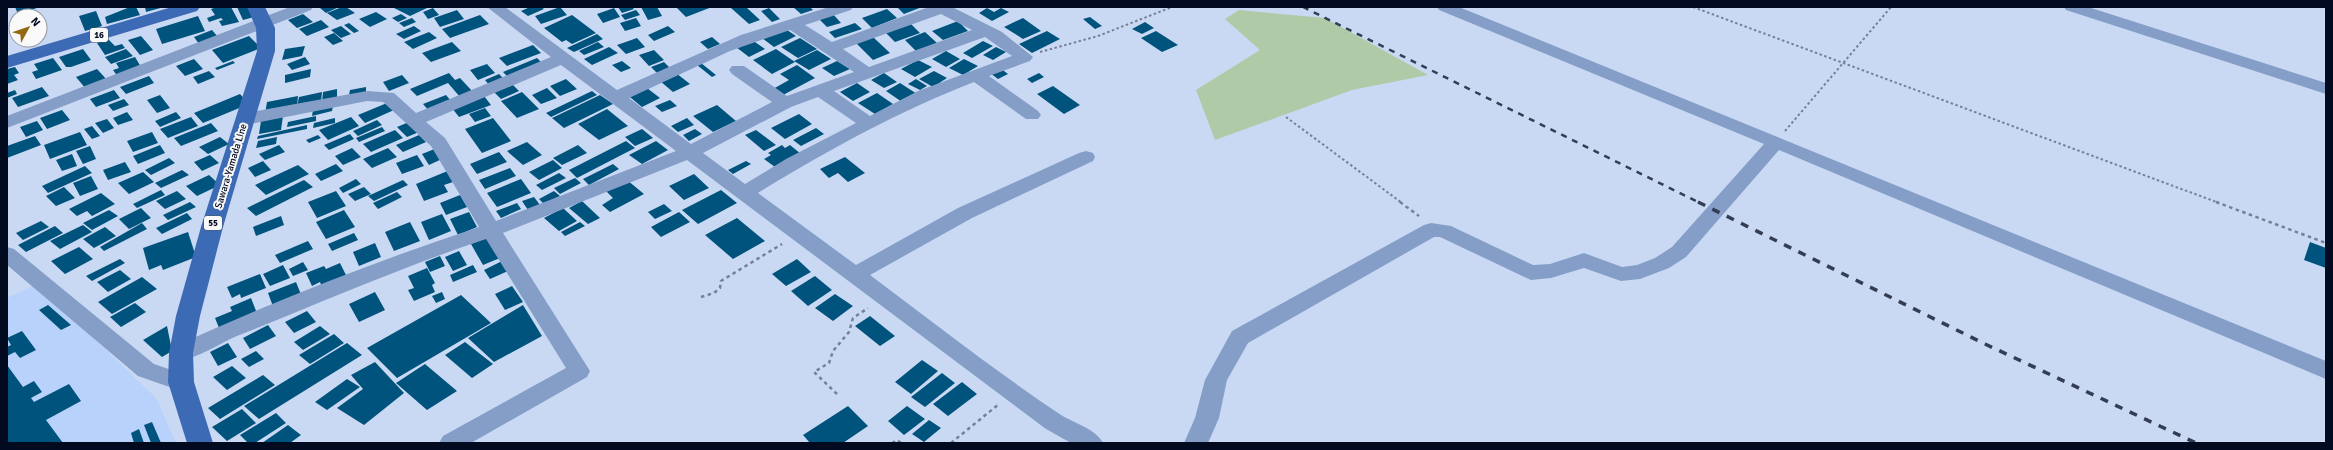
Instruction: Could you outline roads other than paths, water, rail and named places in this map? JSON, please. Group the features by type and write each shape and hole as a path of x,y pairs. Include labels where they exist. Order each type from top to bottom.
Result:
{"main road":[{"name":"16","path":"7,62 191,7"},
{"name":"Sawara-Yamada Line","path":"200,443 181,382 182,353 190,309 266,51 268,36 261,14"}],"street":[{"path":"7,122 261,14 305,7"},
{"path":"495,7 1013,393 1054,422 1091,443"},
{"path":"616,97 701,58 766,31 845,7"},
{"path":"1445,7 1776,142 2326,370"},
{"path":"2072,7 2326,89"},
{"path":"744,193 793,163 924,95 1024,57 996,36 941,8 830,48"},
{"path":"792,24 867,73"},
{"path":"182,353 224,333 428,251 491,230 690,152 784,103 985,31"},
{"path":"415,120 563,58"},
{"path":"738,70 784,103"},
{"path":"975,76 1032,115"},
{"path":"820,90 870,124"},
{"path":"245,119 379,95 388,97 415,120 438,142 453,164 491,230 579,371 451,443"},
{"path":"1196,443 1207,418 1216,380 1240,337 1431,230 1444,231 1531,272 1551,271 1584,260 1621,274 1640,272 1662,264 1679,252 1776,142"},
{"path":"854,274 965,214 1086,157"},
{"path":"7,254 146,370 181,382"}],"railway":[{"path":"1303,7 1700,203"},
{"path":"1698,202 1985,344 2196,443"}]}
